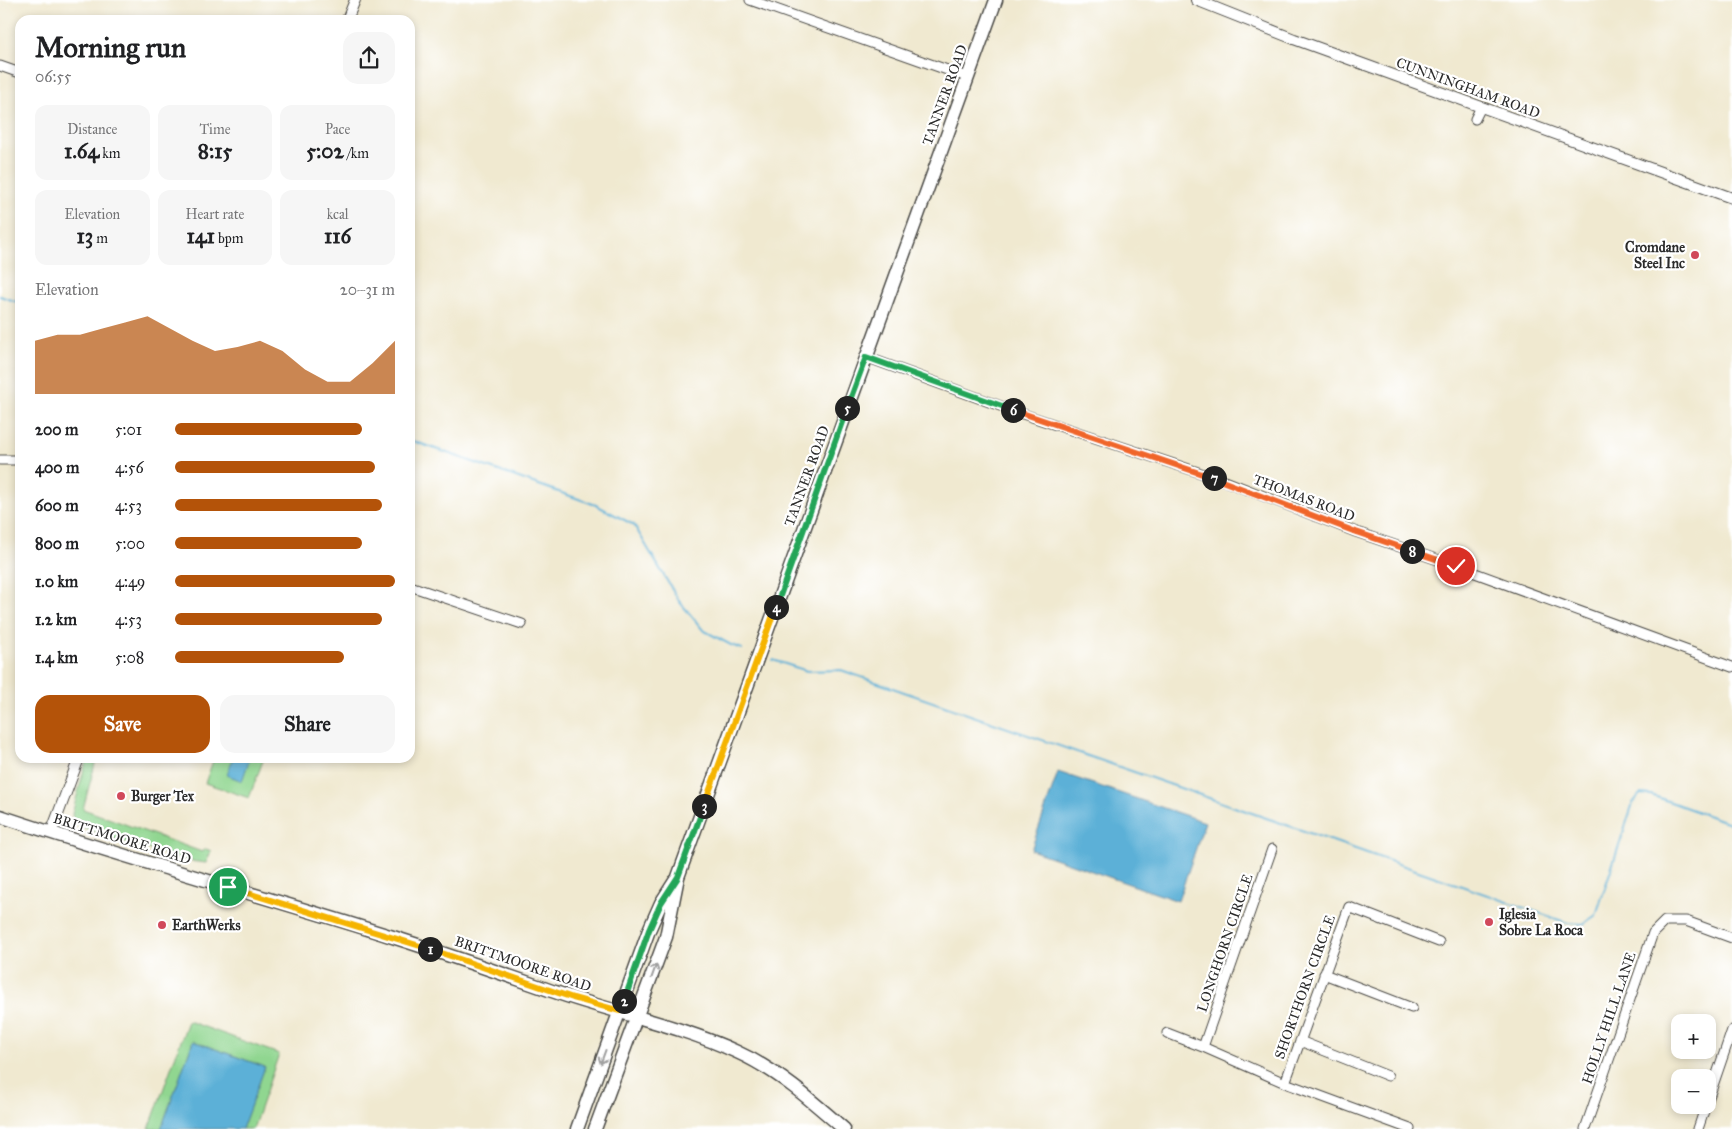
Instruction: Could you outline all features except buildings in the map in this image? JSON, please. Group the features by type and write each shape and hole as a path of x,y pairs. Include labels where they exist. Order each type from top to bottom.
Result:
{"main road":[{"name":"TANNER ROAD","path":"595,1129 666,937 678,877 996,0"},
{"name":"BRITTMOORE ROAD","path":"0,816 394,937 573,998 696,1036 737,1052 763,1066 787,1082 844,1129"},
{"name":"TANNER ROAD","path":"577,1129 649,930 661,903 678,877"}],"street":[{"path":"350,15 355,0"},
{"path":"750,0 967,78"},
{"name":"CUNNINGHAM ROAD","path":"1196,0 1294,39 1732,198"},
{"path":"0,66 15,71"},
{"path":"1475,119 1481,107"},
{"name":"THOMAS ROAD","path":"866,357 1017,412 1225,481 1356,532 1456,566 1732,667"},
{"path":"0,460 15,460"},
{"path":"415,588 522,624"},
{"path":"51,833 77,763"},
{"name":"LONGHORN CIRCLE","path":"1203,1047 1272,849"},
{"name":"SHORTHORN CIRCLE","path":"1285,1083 1349,907 1440,942"},
{"name":"HOLLY HILL LANE","path":"1585,1129 1653,934 1665,921 1686,921 1732,938"},
{"path":"1324,974 1412,1008"},
{"path":"1716,1077 1732,1030"},
{"path":"1167,1033 1285,1083 1410,1129"},
{"path":"1300,1041 1388,1076"},
{"path":"1698,1129 1703,1114"}],"green space":[{"path":"86,763 95,763 83,809 202,852 206,849 211,851 206,863 189,861 115,839 77,825 73,820 72,814"},
{"path":"212,763 262,763 249,798 205,783"},
{"path":"188,1021 279,1054 253,1129 242,1129 265,1067 193,1041 161,1129 149,1129"}],"water":[{"path":"231,763 248,763 242,781 227,775"},
{"path":"1058,772 1205,822 1178,901 1031,850"},
{"path":"193,1041 265,1067 242,1129 161,1129"}],"waterway":[{"path":"0,296 15,301"},
{"path":"415,442 596,505 634,525 679,601 703,630 742,649"},
{"path":"773,660 807,671 841,670 1568,923 1583,924 1596,915 1633,803 1640,794 1651,795 1732,824"}],"place":[{"name":"Cromdane Steel Inc","path":"1695,255"},
{"name":"Burger Tex","path":"121,796"},
{"name":"Iglesia Sobre La Roca","path":"1489,922"},
{"name":"EarthWerks","path":"162,925"}],"route":[{"path":"228,887 394,937 573,998 620,1011 649,930 661,903 678,877 866,357 1017,412 1225,481 1356,532 1456,566"}]}
